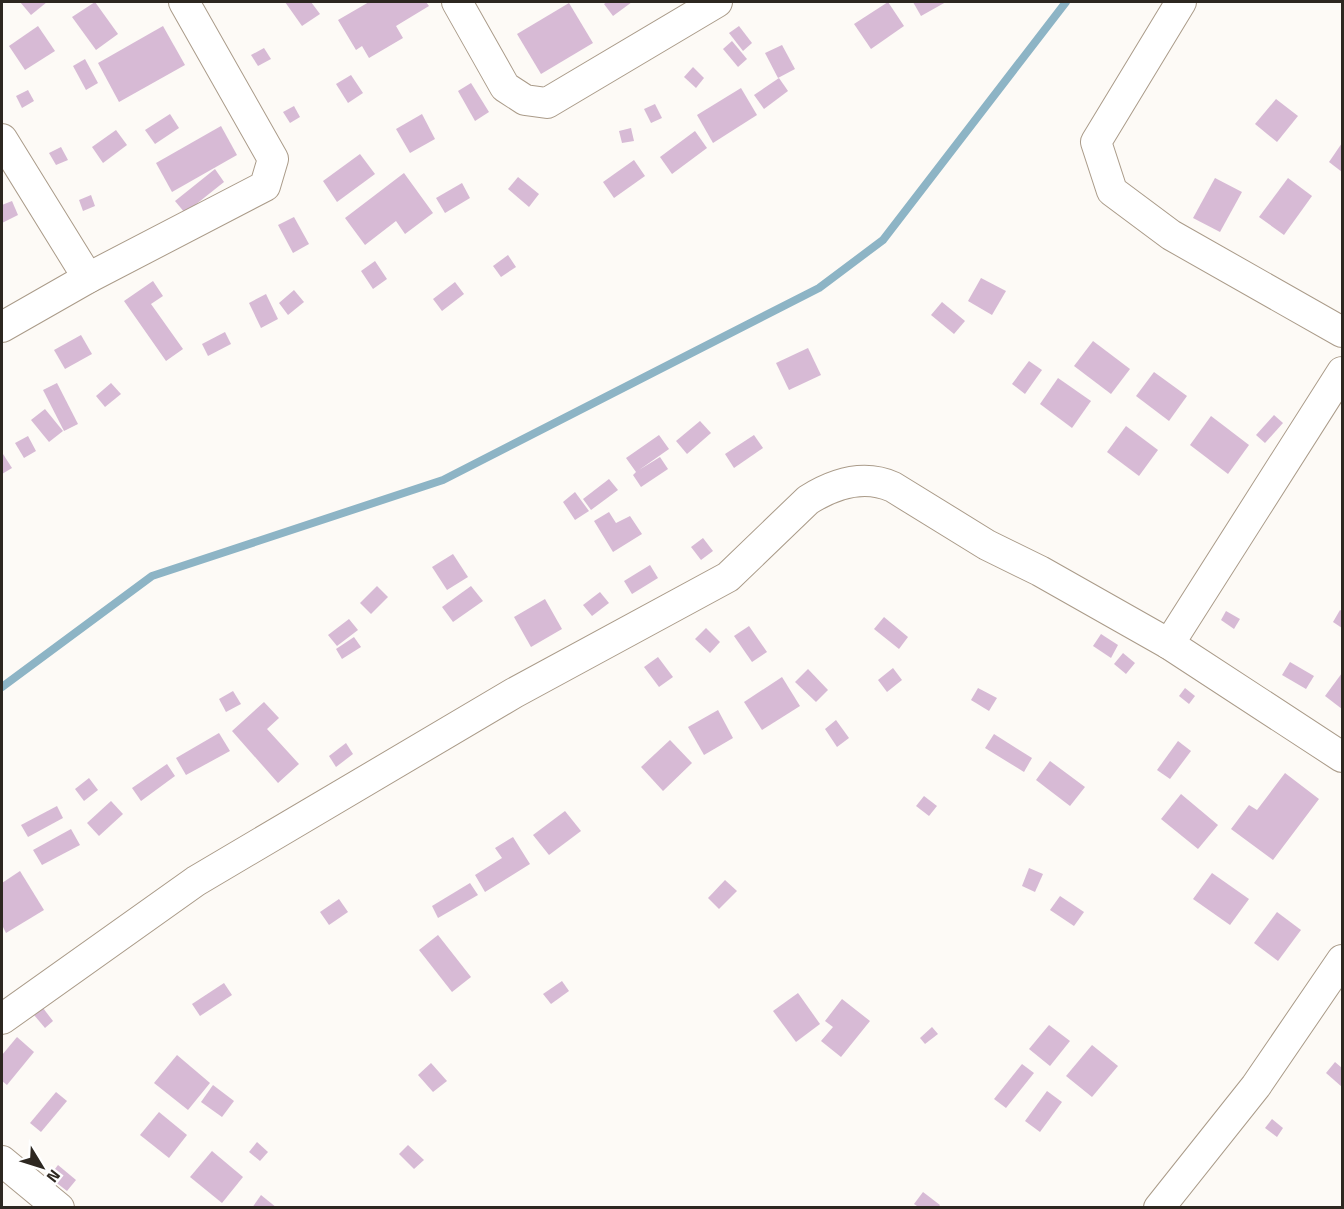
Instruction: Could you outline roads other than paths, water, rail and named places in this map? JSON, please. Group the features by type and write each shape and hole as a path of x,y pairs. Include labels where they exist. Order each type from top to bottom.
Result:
{"street":[{"path":"2,327 88,278 265,186 273,159 184,2"},
{"path":"457,2 505,87 525,100 547,103 717,2"},
{"path":"1181,2 1096,142 1112,190 1171,235 1342,332"},
{"path":"2,139 88,278"},
{"path":"1169,644 1342,372"},
{"path":"2,1019 196,881 514,693 728,577 808,500 838,486 865,480 878,481 893,487 987,546 1071,588 1169,644 1342,757"},
{"path":"1159,1208 1256,1086 1342,960"},
{"path":"2,1161 59,1208"}],"waterway":[{"path":"2,687 152,576 443,480 819,288 883,240 1066,2"}]}
